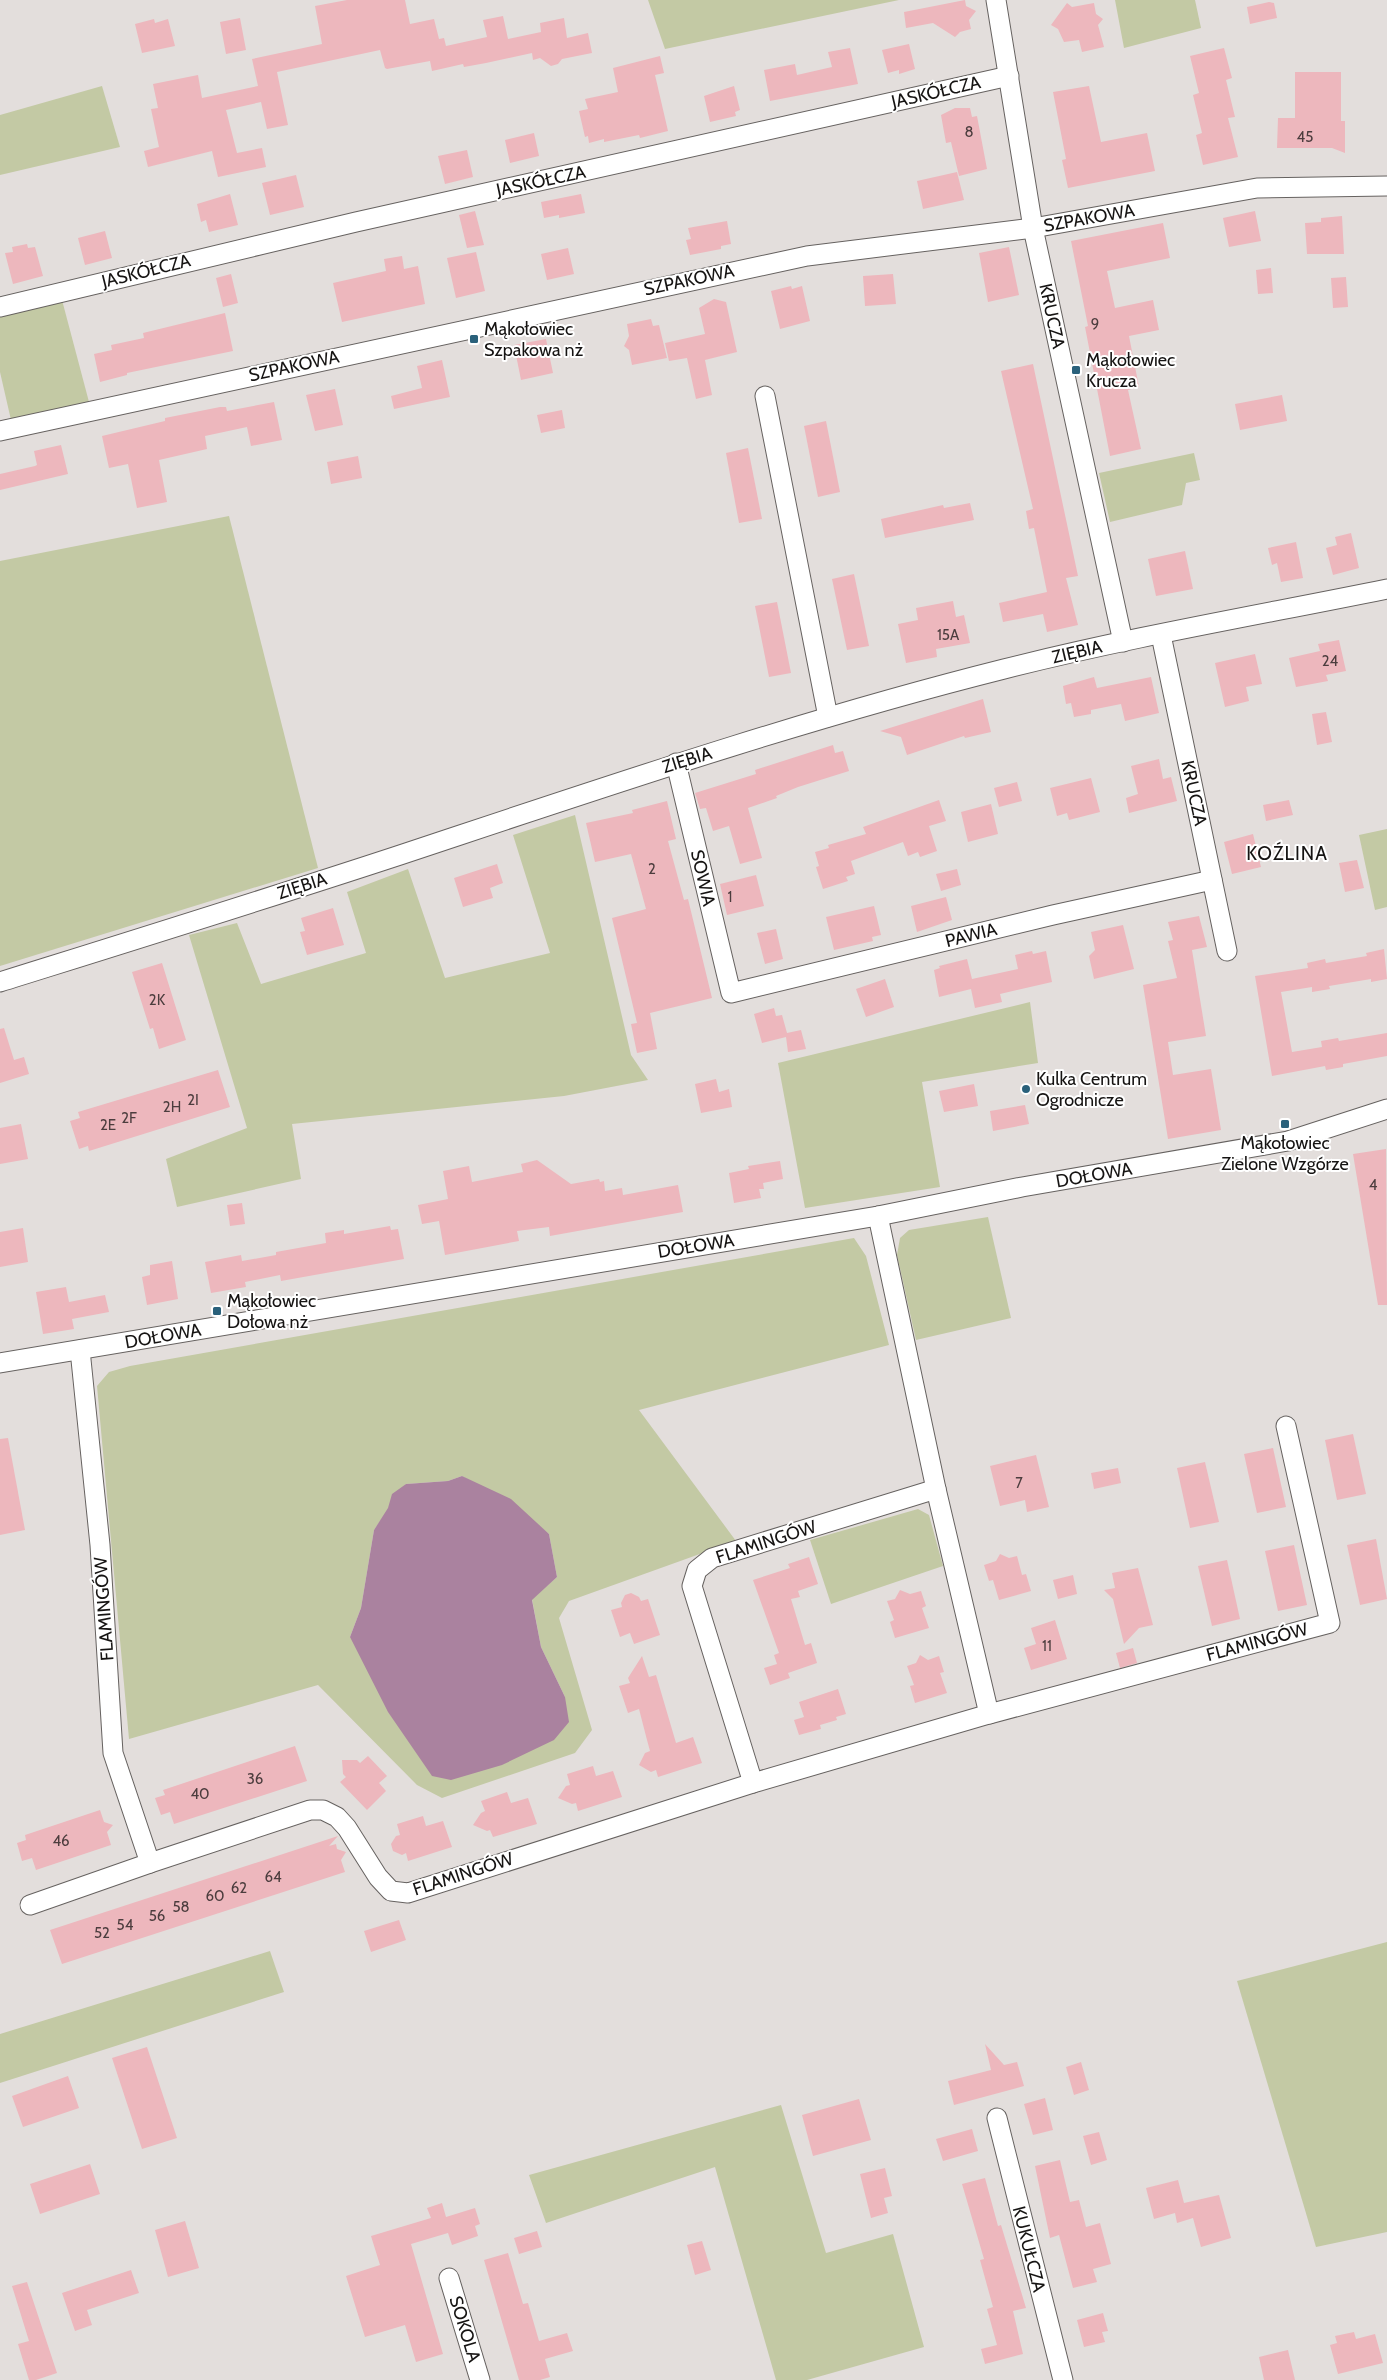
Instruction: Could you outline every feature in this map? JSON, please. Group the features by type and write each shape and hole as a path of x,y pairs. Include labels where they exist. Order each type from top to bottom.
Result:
{"street":[{"path":"996,0 1009,76"},
{"name":"KRUCZA","path":"1009,76 1033,228 1123,642"},
{"name":"JASKÓŁCZA","path":"0,307 356,222 1009,76"},
{"name":"SZPAKOWA","path":"0,431 807,256 1033,228 1257,188 1387,186"},
{"path":"765,396 828,717"},
{"name":"ZIĘBIA","path":"0,982 382,861 676,763 828,717 1005,668 1123,642 1387,590"},
{"name":"KRUCZA","path":"1161,635 1227,951"},
{"name":"SOWIA","path":"676,763 731,993"},
{"name":"PAWIA","path":"731,993 1053,915 1212,880"},
{"name":"DOŁOWA","path":"0,1363 878,1216 1288,1140 1387,1109"},
{"path":"878,1216 936,1489 989,1714"},
{"name":"FLAMINGÓW","path":"80,1350 100,1545 113,1753 150,1862"},
{"name":"FLAMINGÓW","path":"30,1905 150,1862 310,1810 323,1810 337,1817 347,1828 378,1877 391,1891 408,1893 753,1782 989,1714 1330,1623 1286,1426"},
{"name":"FLAMINGÓW","path":"753,1782 692,1586 697,1570 712,1558 936,1489"},
{"name":"KUKUŁCZA","path":"997,2118 1063,2380"},
{"name":"SOKOLA","path":"449,2278 480,2380"}],"green space":[{"path":"648,0 899,0 665,49"},
{"path":"1115,0 1195,0 1201,28 1124,48"},
{"path":"102,86 120,147 0,175 0,115"},
{"path":"62,300 89,402 11,420 0,372 0,315"},
{"path":"1194,453 1200,480 1186,483 1182,505 1110,522 1099,473"},
{"path":"229,516 318,868 0,966 0,561"},
{"path":"575,815 631,1055 648,1080 564,1096 292,1124 301,1179 177,1207 166,1159 247,1128 189,935 237,923 261,984 366,953 347,892 408,869 445,978 550,953 513,835"},
{"path":"1387,829 1387,907 1375,910 1359,835"},
{"path":"1030,1002 1038,1063 922,1082 940,1187 805,1208 778,1063"},
{"path":"988,1217 1011,1318 916,1340 897,1255 900,1238 909,1230"},
{"path":"854,1238 866,1256 889,1345 639,1410 736,1541 569,1601 559,1618 592,1730 575,1753 442,1798 417,1785 318,1685 129,1739 97,1386 109,1372 130,1366","holes":["462,1476 529,1518 549,1534 557,1577 532,1599 541,1647 565,1697 350,1637 361,1608 374,1530 406,1484 448,1481"]},
{"path":"918,1509 929,1515 943,1566 831,1604 810,1540"},
{"path":"1387,1942 1387,2232 1316,2247 1237,1981"},
{"path":"270,1951 284,1992 0,2083 0,2034"},
{"path":"781,2105 826,2253 893,2234 924,2347 807,2380 776,2380 715,2167 546,2223 529,2175"}],"shaded area":[{"path":"462,1476 511,1499 549,1534 557,1577 532,1600 541,1647 565,1697 569,1722 554,1740 502,1765 451,1780 432,1776 388,1712 350,1637 361,1608 374,1530 388,1508 392,1494 406,1484 448,1481"}],"building":[{"path":"347,0 405,0 410,24 434,19 439,39 444,38 446,46 487,37 483,20 503,16 508,39 541,32 540,23 564,18 567,38 588,33 592,53 562,59 558,64 551,66 540,58 533,60 532,53 464,67 463,64 432,71 430,61 387,69 385,68 380,50 277,72 288,125 267,129 261,102 226,110 237,153 262,148 266,167 218,177 212,151 148,167 144,151 159,147 151,109 158,108 153,84 198,75 202,98 258,86 252,59 322,44 315,6"},
{"path":"965,0 966,6 976,11 969,20 971,29 960,32 955,37 933,23 906,28 904,12"},
{"path":"1269,2 1274,3 1277,18 1250,24 1247,7"},
{"path":"1067,3 1072,7 1094,3 1096,14 1103,19 1098,25 1104,47 1082,52 1079,40 1064,42 1058,29 1051,25"},
{"path":"240,18 246,50 226,54 220,22"},
{"path":"154,19 155,23 168,19 175,46 142,53 135,24"},
{"path":"909,44 915,69 899,74 899,70 888,73 882,50"},
{"path":"850,48 858,84 770,101 764,70 795,64 797,75 832,67 828,52"},
{"path":"1224,48 1232,78 1226,80 1235,117 1228,118 1238,157 1203,165 1196,135 1202,133 1193,95 1199,93 1190,56"},
{"path":"660,56 664,73 655,75 668,131 640,138 639,135 604,142 604,139 589,143 588,136 585,137 579,111 588,109 585,99 618,92 613,68"},
{"path":"1295,72 1341,72 1341,121 1345,121 1345,153 1332,148 1277,148 1278,118 1295,118"},
{"path":"734,86 740,110 735,112 736,116 710,122 704,96"},
{"path":"1089,86 1101,142 1147,133 1155,171 1068,188 1062,160 1066,159 1053,92"},
{"path":"955,108 970,108 972,117 977,116 987,169 959,176 951,142 946,143 941,115"},
{"path":"534,133 539,156 510,163 505,140"},
{"path":"467,150 473,177 445,184 438,156"},
{"path":"957,172 964,200 923,209 917,181"},
{"path":"296,175 304,207 270,215 262,183"},
{"path":"230,194 238,225 209,232 206,220 201,222 197,204"},
{"path":"581,194 585,213 559,218 559,215 544,218 541,202"},
{"path":"475,211 484,245 467,248 459,215"},
{"path":"1255,211 1261,241 1229,247 1223,218"},
{"path":"1342,216 1344,254 1307,254 1305,223 1321,222 1321,218"},
{"path":"727,221 731,244 721,246 721,249 690,255 686,240 691,239 688,228"},
{"path":"1163,223 1170,258 1107,271 1115,308 1153,300 1159,330 1129,336 1139,387 1128,390 1141,449 1110,456 1085,327 1088,326 1071,241"},
{"path":"105,231 112,258 85,265 78,238"},
{"path":"27,244 28,248 35,247 43,276 13,284 5,253 13,252 12,247"},
{"path":"1009,247 1019,295 988,302 979,253"},
{"path":"568,248 574,274 547,280 541,254"},
{"path":"476,252 485,291 456,298 447,258"},
{"path":"402,256 404,269 418,266 425,304 342,322 333,283 386,271 384,259"},
{"path":"1271,268 1273,293 1258,294 1256,270"},
{"path":"231,274 238,303 223,307 216,278"},
{"path":"893,274 896,304 865,306 863,276"},
{"path":"1346,277 1348,307 1333,308 1331,278"},
{"path":"791,286 792,289 802,286 810,321 780,329 771,291"},
{"path":"714,299 726,302 737,352 705,360 712,395 696,399 687,358 669,361 665,343 705,334 699,308"},
{"path":"225,313 233,351 127,373 127,375 100,382 94,354 112,350 111,345 144,338 143,333"},
{"path":"651,319 653,326 659,325 667,358 632,365 629,350 624,346 629,336 627,324"},
{"path":"546,339 553,373 521,380 514,345"},
{"path":"442,360 450,397 394,409 391,396 422,388 417,366"},
{"path":"1033,364 1078,576 1066,578 1078,625 1047,632 1043,614 1003,622 999,603 1047,592 1034,528 1029,529 1026,511 1033,509 1001,371"},
{"path":"335,389 343,425 315,431 306,395"},
{"path":"1282,395 1287,421 1240,430 1235,404"},
{"path":"274,402 282,440 251,446 247,427 205,436 207,449 159,460 167,502 137,508 128,464 109,468 102,436 165,421 165,418 220,407 226,407 227,411"},
{"path":"562,410 565,428 541,433 537,415"},
{"path":"826,421 840,492 818,497 804,426"},
{"path":"61,445 68,474 0,490 0,474 35,466 37,465 34,451"},
{"path":"748,448 762,519 739,523 726,453"},
{"path":"358,456 362,478 331,484 327,462"},
{"path":"970,503 974,520 885,538 881,519 943,505 944,508"},
{"path":"1351,533 1359,568 1333,575 1326,548 1337,545 1335,537"},
{"path":"1296,542 1303,578 1281,582 1277,563 1272,565 1268,548"},
{"path":"1185,551 1193,589 1156,596 1148,559"},
{"path":"854,574 869,646 847,650 832,579"},
{"path":"953,601 956,617 964,615 970,643 936,649 937,657 906,663 898,624 918,620 916,608"},
{"path":"777,602 791,673 769,677 755,606"},
{"path":"1339,640 1346,671 1326,675 1328,681 1296,687 1289,658 1320,651 1318,644"},
{"path":"1255,654 1262,684 1246,687 1249,701 1225,707 1215,663"},
{"path":"1094,677 1097,688 1151,677 1159,713 1125,721 1121,704 1091,710 1091,714 1074,717 1071,703 1066,704 1063,686"},
{"path":"983,699 991,732 965,738 964,736 907,755 901,737 880,731"},
{"path":"1326,712 1332,742 1317,745 1312,714"},
{"path":"833,745 835,753 843,751 849,771 798,787 776,796 777,798 748,808 762,858 740,864 729,826 713,831 706,808 700,809 695,793 756,774 755,770"},
{"path":"1159,759 1163,779 1171,777 1177,801 1129,813 1126,798 1138,794 1131,766"},
{"path":"1091,778 1100,812 1069,820 1067,813 1057,816 1050,788"},
{"path":"1017,782 1022,801 999,807 994,788"},
{"path":"939,800 946,821 929,826 937,851 920,857 918,852 908,856 903,842 851,861 855,874 846,877 848,881 823,889 816,867 819,866 815,852 829,848 828,845 866,834 863,827"},
{"path":"1289,800 1293,815 1266,821 1263,805"},
{"path":"667,801 676,839 668,841 684,900 688,899 712,998 650,1013 657,1049 637,1053 631,1024 637,1023 612,918 646,909 631,854 595,862 586,823 633,813 632,810"},
{"path":"991,804 998,834 968,842 961,812"},
{"path":"1253,834 1261,867 1232,874 1224,842"},
{"path":"1357,860 1364,888 1345,892 1339,863"},
{"path":"497,864 503,883 490,888 493,898 463,907 454,878"},
{"path":"957,869 961,885 941,891 936,874"},
{"path":"756,875 764,906 727,915 720,884"},
{"path":"946,897 952,920 917,932 911,906"},
{"path":"874,906 881,935 872,937 873,941 834,950 826,917"},
{"path":"333,908 344,945 307,955 300,932 305,931 301,918"},
{"path":"1199,916 1207,947 1192,950 1206,1036 1168,1042 1173,1075 1211,1069 1221,1130 1168,1139 1143,985 1177,978 1168,941 1173,940 1168,922"},
{"path":"1123,925 1134,969 1094,979 1089,956 1095,950 1091,932"},
{"path":"776,929 783,959 765,964 757,933"},
{"path":"1384,949 1387,979 1371,982 1371,979 1329,986 1330,989 1312,992 1312,987 1281,992 1292,1052 1322,1047 1321,1041 1338,1038 1339,1041 1387,1033 1387,1056 1343,1064 1343,1067 1326,1070 1325,1066 1272,1076 1255,976 1308,968 1307,963 1325,959 1326,963 1367,956 1366,953"},
{"path":"1032,951 1033,954 1046,951 1052,982 1000,994 1002,1002 975,1008 971,989 939,997 934,970 940,968 939,966 967,959 972,979 1018,969 1015,955"},
{"path":"162,963 186,1040 159,1049 153,1028 150,1029 132,972"},
{"path":"885,979 894,1007 866,1017 856,989"},
{"path":"774,1008 776,1016 782,1015 787,1033 801,1030 806,1049 788,1052 786,1037 762,1043 754,1014"},
{"path":"4,1028 14,1060 24,1057 29,1074 0,1083 0,1029"},
{"path":"218,1070 230,1107 89,1151 88,1146 79,1149 70,1121 80,1118 78,1112"},
{"path":"716,1079 719,1092 729,1089 732,1107 701,1113 695,1084"},
{"path":"974,1084 978,1106 944,1112 939,1091"},
{"path":"1025,1105 1029,1124 993,1131 990,1111"},
{"path":"21,1124 28,1159 0,1164 0,1128"},
{"path":"1386,1149 1387,1305 1378,1305 1353,1154"},
{"path":"537,1160 571,1184 599,1179 600,1182 604,1181 605,1191 622,1188 623,1195 678,1185 683,1212 550,1236 549,1227 517,1231 519,1241 445,1255 439,1221 422,1224 418,1205 448,1199 443,1171 469,1166 472,1182 523,1172 521,1164"},
{"path":"780,1161 783,1179 763,1183 764,1189 759,1189 761,1198 734,1203 729,1173 749,1169 748,1166"},
{"path":"242,1203 245,1224 230,1226 227,1205"},
{"path":"390,1226 391,1230 398,1229 404,1259 281,1281 280,1275 245,1282 246,1287 211,1293 205,1262 241,1255 242,1261 276,1255 276,1252 326,1243 325,1233 344,1230 344,1234"},
{"path":"23,1228 28,1262 0,1267 0,1232"},
{"path":"172,1261 178,1299 147,1305 142,1277 150,1275 150,1265"},
{"path":"66,1287 69,1302 105,1295 109,1312 72,1319 74,1329 43,1334 36,1292"},
{"path":"1353,1434 1366,1494 1337,1500 1325,1440"},
{"path":"8,1438 25,1530 0,1535 0,1439"},
{"path":"1273,1448 1286,1507 1257,1513 1244,1454"},
{"path":"1036,1455 1049,1507 1027,1512 1025,1500 1000,1506 990,1466"},
{"path":"1205,1462 1219,1522 1190,1528 1177,1468"},
{"path":"1118,1468 1121,1483 1094,1489 1091,1473"},
{"path":"1376,1539 1387,1599 1360,1605 1347,1545"},
{"path":"1294,1545 1307,1605 1278,1611 1265,1551"},
{"path":"1000,1554 1009,1558 1017,1556 1022,1575 1026,1574 1031,1591 999,1600 993,1580 989,1581 984,1565 996,1561"},
{"path":"809,1557 818,1584 798,1591 800,1597 791,1599 805,1645 811,1643 817,1663 788,1673 790,1678 770,1685 764,1668 777,1664 774,1655 779,1653 753,1580 790,1568 788,1564"},
{"path":"1227,1560 1240,1619 1212,1626 1198,1566"},
{"path":"1138,1568 1153,1625 1139,1628 1124,1644 1113,1599 1104,1590 1115,1588 1112,1573"},
{"path":"1073,1575 1077,1594 1058,1599 1053,1580"},
{"path":"900,1590 910,1594 921,1591 926,1606 922,1608 929,1628 895,1638 890,1622 894,1620 887,1601 895,1599"},
{"path":"631,1593 639,1597 641,1601 648,1599 660,1635 634,1644 630,1633 620,1637 611,1610 622,1607 621,1603 625,1595"},
{"path":"1055,1620 1067,1659 1031,1670 1024,1648 1036,1644 1031,1628"},
{"path":"1133,1648 1137,1663 1120,1668 1116,1653"},
{"path":"920,1655 928,1660 939,1656 944,1672 940,1673 947,1693 915,1703 910,1686 914,1685 907,1666 916,1663"},
{"path":"642,1656 649,1677 656,1675 676,1743 693,1737 702,1763 658,1777 656,1770 651,1772 639,1765 645,1753 650,1751 639,1709 628,1713 619,1686 630,1683 628,1678"},
{"path":"838,1689 846,1714 836,1717 837,1720 820,1725 821,1729 799,1735 794,1720 804,1717 799,1702"},
{"path":"295,1746 307,1781 174,1824 170,1812 161,1815 155,1798 165,1795 163,1790"},
{"path":"368,1756 387,1776 379,1783 386,1791 367,1810 340,1782 346,1777 343,1774 342,1760 357,1760 360,1763"},
{"path":"593,1766 596,1776 613,1771 622,1797 578,1811 576,1803 572,1804 558,1798 566,1786 570,1785 567,1774"},
{"path":"507,1792 511,1803 528,1798 537,1824 493,1837 490,1830 487,1831 473,1825 481,1813 485,1811 481,1801"},
{"path":"100,1810 104,1822 113,1825 107,1832 111,1845 36,1870 32,1858 22,1861 17,1843 26,1840 25,1835"},
{"path":"423,1816 426,1826 443,1821 452,1847 408,1861 406,1853 402,1855 393,1851 391,1844 396,1836 400,1835 397,1824"},
{"path":"338,1836 329,1846 336,1844 337,1849 346,1852 341,1860 345,1872 62,1964 50,1930"},
{"path":"399,1920 406,1940 371,1952 364,1931"},
{"path":"985,2044 1004,2065 1017,2062 1024,2086 954,2105 948,2081 991,2070"},
{"path":"147,2047 177,2138 142,2149 112,2058"},
{"path":"1081,2062 1089,2090 1074,2095 1066,2067"},
{"path":"68,2076 79,2108 23,2127 12,2096"},
{"path":"1045,2098 1053,2130 1033,2135 1024,2104"},
{"path":"859,2099 871,2140 813,2156 802,2115"},
{"path":"972,2129 978,2151 943,2161 936,2139"},
{"path":"1099,2132 1107,2160 1091,2165 1083,2136"},
{"path":"1060,2160 1070,2202 1079,2200 1086,2227 1100,2223 1111,2264 1093,2269 1097,2282 1073,2288 1059,2235 1050,2238 1035,2166"},
{"path":"90,2164 100,2194 40,2214 30,2184"},
{"path":"885,2168 892,2196 884,2198 888,2213 871,2218 860,2174"},
{"path":"985,2178 998,2226 1001,2225 1026,2308 1013,2311 1023,2354 985,2364 981,2349 997,2345 987,2309 993,2307 980,2260 984,2259 962,2184"},
{"path":"1178,2180 1184,2203 1219,2195 1231,2238 1201,2247 1193,2218 1177,2223 1175,2213 1154,2219 1146,2188"},
{"path":"442,2203 446,2217 475,2208 480,2224 475,2226 478,2236 452,2245 448,2233 411,2244 443,2354 416,2362 405,2325 365,2337 346,2276 380,2265 371,2236 431,2218 427,2208"},
{"path":"185,2221 199,2268 168,2277 155,2230"},
{"path":"537,2231 542,2247 519,2254 514,2238"},
{"path":"702,2241 711,2270 695,2275 687,2245"},
{"path":"508,2253 523,2304 528,2303 539,2341 567,2333 573,2351 545,2359 550,2377 540,2380 519,2380 484,2260"},
{"path":"131,2270 139,2293 87,2310 92,2325 75,2331 62,2293"},
{"path":"27,2282 57,2373 36,2380 29,2380 18,2344 29,2341 12,2286"},
{"path":"1103,2313 1108,2331 1102,2332 1105,2342 1084,2347 1077,2320"},
{"path":"1354,2332 1356,2339 1375,2334 1383,2363 1338,2374 1330,2345 1337,2343 1335,2336"},
{"path":"1288,2350 1295,2380 1264,2380 1259,2357"}],"place":[{"name":"Mąkołowiec Szpakowa nż","path":"474,339"},
{"name":"Mąkołowiec Krucza","path":"1076,370"},
{"name":"Kulka Centrum Ogrodnicze","path":"1026,1089"},
{"name":"Mąkołowiec Zielone Wzgórze","path":"1285,1124"},
{"name":"Mąkołowiec Dołowa nż","path":"217,1311"}],"district":[{"name":"KOŹLINA","path":"1287,853"}]}
